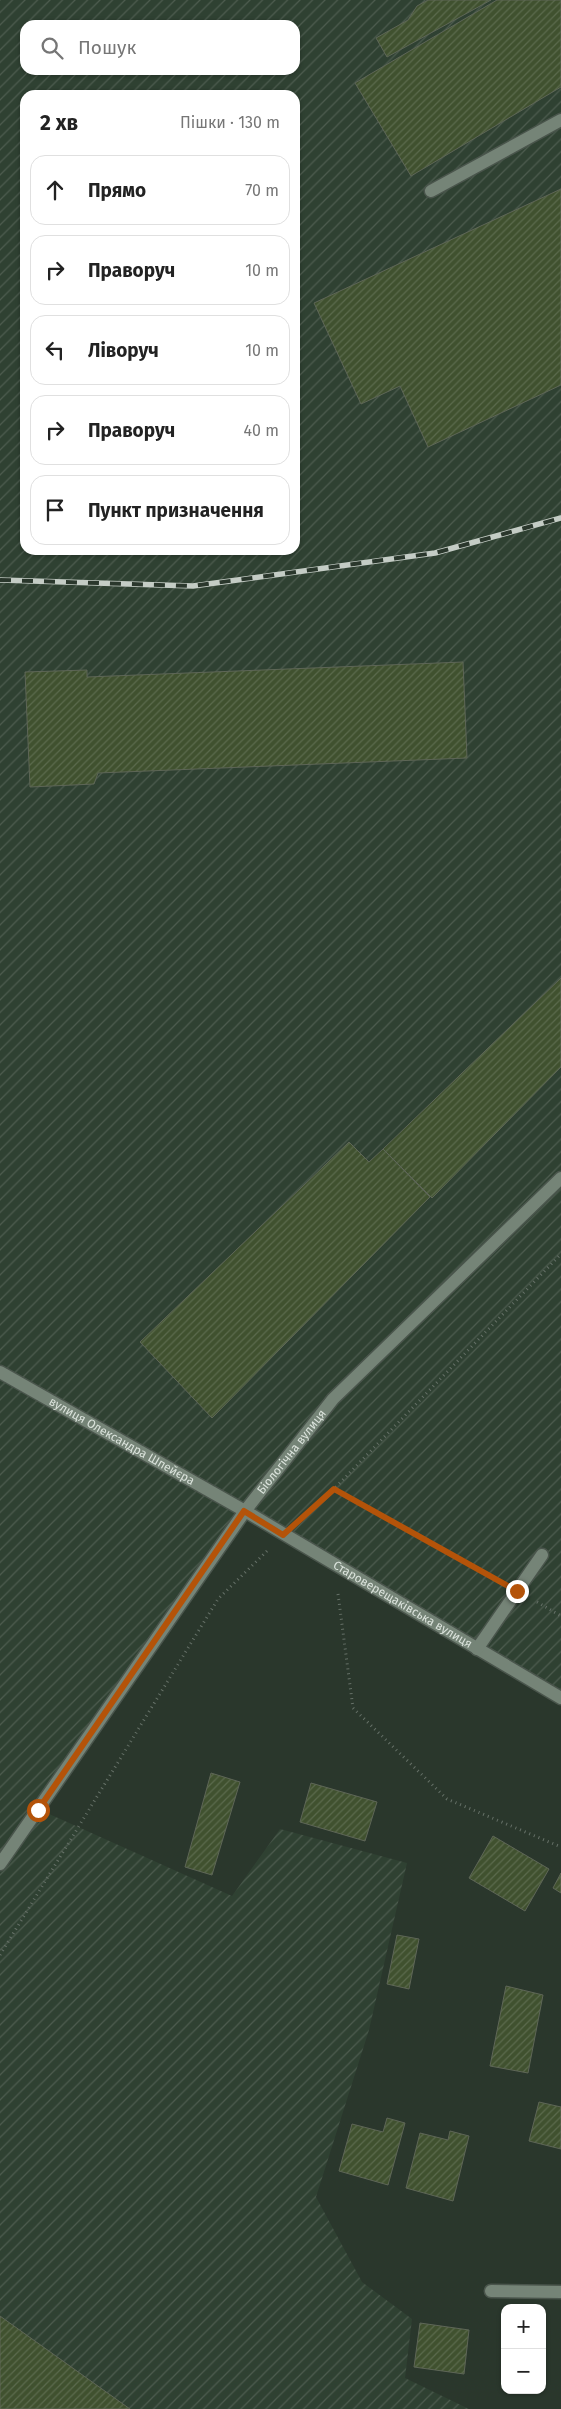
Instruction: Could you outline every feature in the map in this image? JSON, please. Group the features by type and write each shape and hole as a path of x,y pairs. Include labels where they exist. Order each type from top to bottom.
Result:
{"street":[{"path":"431,191 561,120"},
{"name":"Біологічна вулиця","path":"0,1864 244,1511 333,1399 561,1178"},
{"name":"вулиця Олександра Шпейєра","path":"0,1372 244,1511"},
{"name":"Староверещаківська вулиця","path":"244,1511 561,1698"},
{"path":"477,1649 542,1555"},
{"path":"490,2291 561,2292"}],"path":[{"path":"0,1955 218,1599 283,1535 334,1489 561,1254"},
{"path":"334,1489 561,1616"},
{"path":"334,1564 353,1708 447,1799 561,1847"}],"shaded area":[{"path":"0,0 561,0 561,1698 245,1511 38,1809 232,1896 280,1829 407,1863 369,2030 316,2197 362,2282 412,2319 405,2378 469,2409 0,2409"}],"building":[{"path":"428,0 491,0 387,57 376,38 408,20 417,6"},
{"path":"497,0 561,0 561,87 411,176 355,83"},
{"path":"561,189 561,385 428,447 400,386 361,404 314,303"},
{"path":"463,662 467,758 98,773 94,784 30,787 25,672 87,670 87,677"},
{"path":"561,978 561,1067 432,1198 383,1149"},
{"path":"349,1142 369,1162 383,1149 430,1197 212,1418 140,1342"},
{"path":"211,1773 240,1782 212,1875 185,1867"},
{"path":"311,1783 377,1802 365,1841 300,1822"},
{"path":"493,1836 549,1869 525,1911 469,1878"},
{"path":"561,1873 561,1893 553,1888"},
{"path":"397,1935 419,1939 409,1989 387,1984"},
{"path":"506,1986 543,1995 528,2073 490,2066"},
{"path":"539,2102 561,2107 561,2149 529,2141"},
{"path":"387,2118 405,2123 388,2185 339,2171 352,2124 383,2132"},
{"path":"450,2131 469,2136 453,2201 406,2188 420,2133 448,2140"},
{"path":"0,2316 130,2409 0,2409"},
{"path":"420,2323 469,2330 464,2374 414,2367"}],"railway":[{"path":"0,580 193,586 435,553 561,518"}],"route":[{"path":"38,1810 244,1511 283,1535 334,1489 517,1591"}]}
